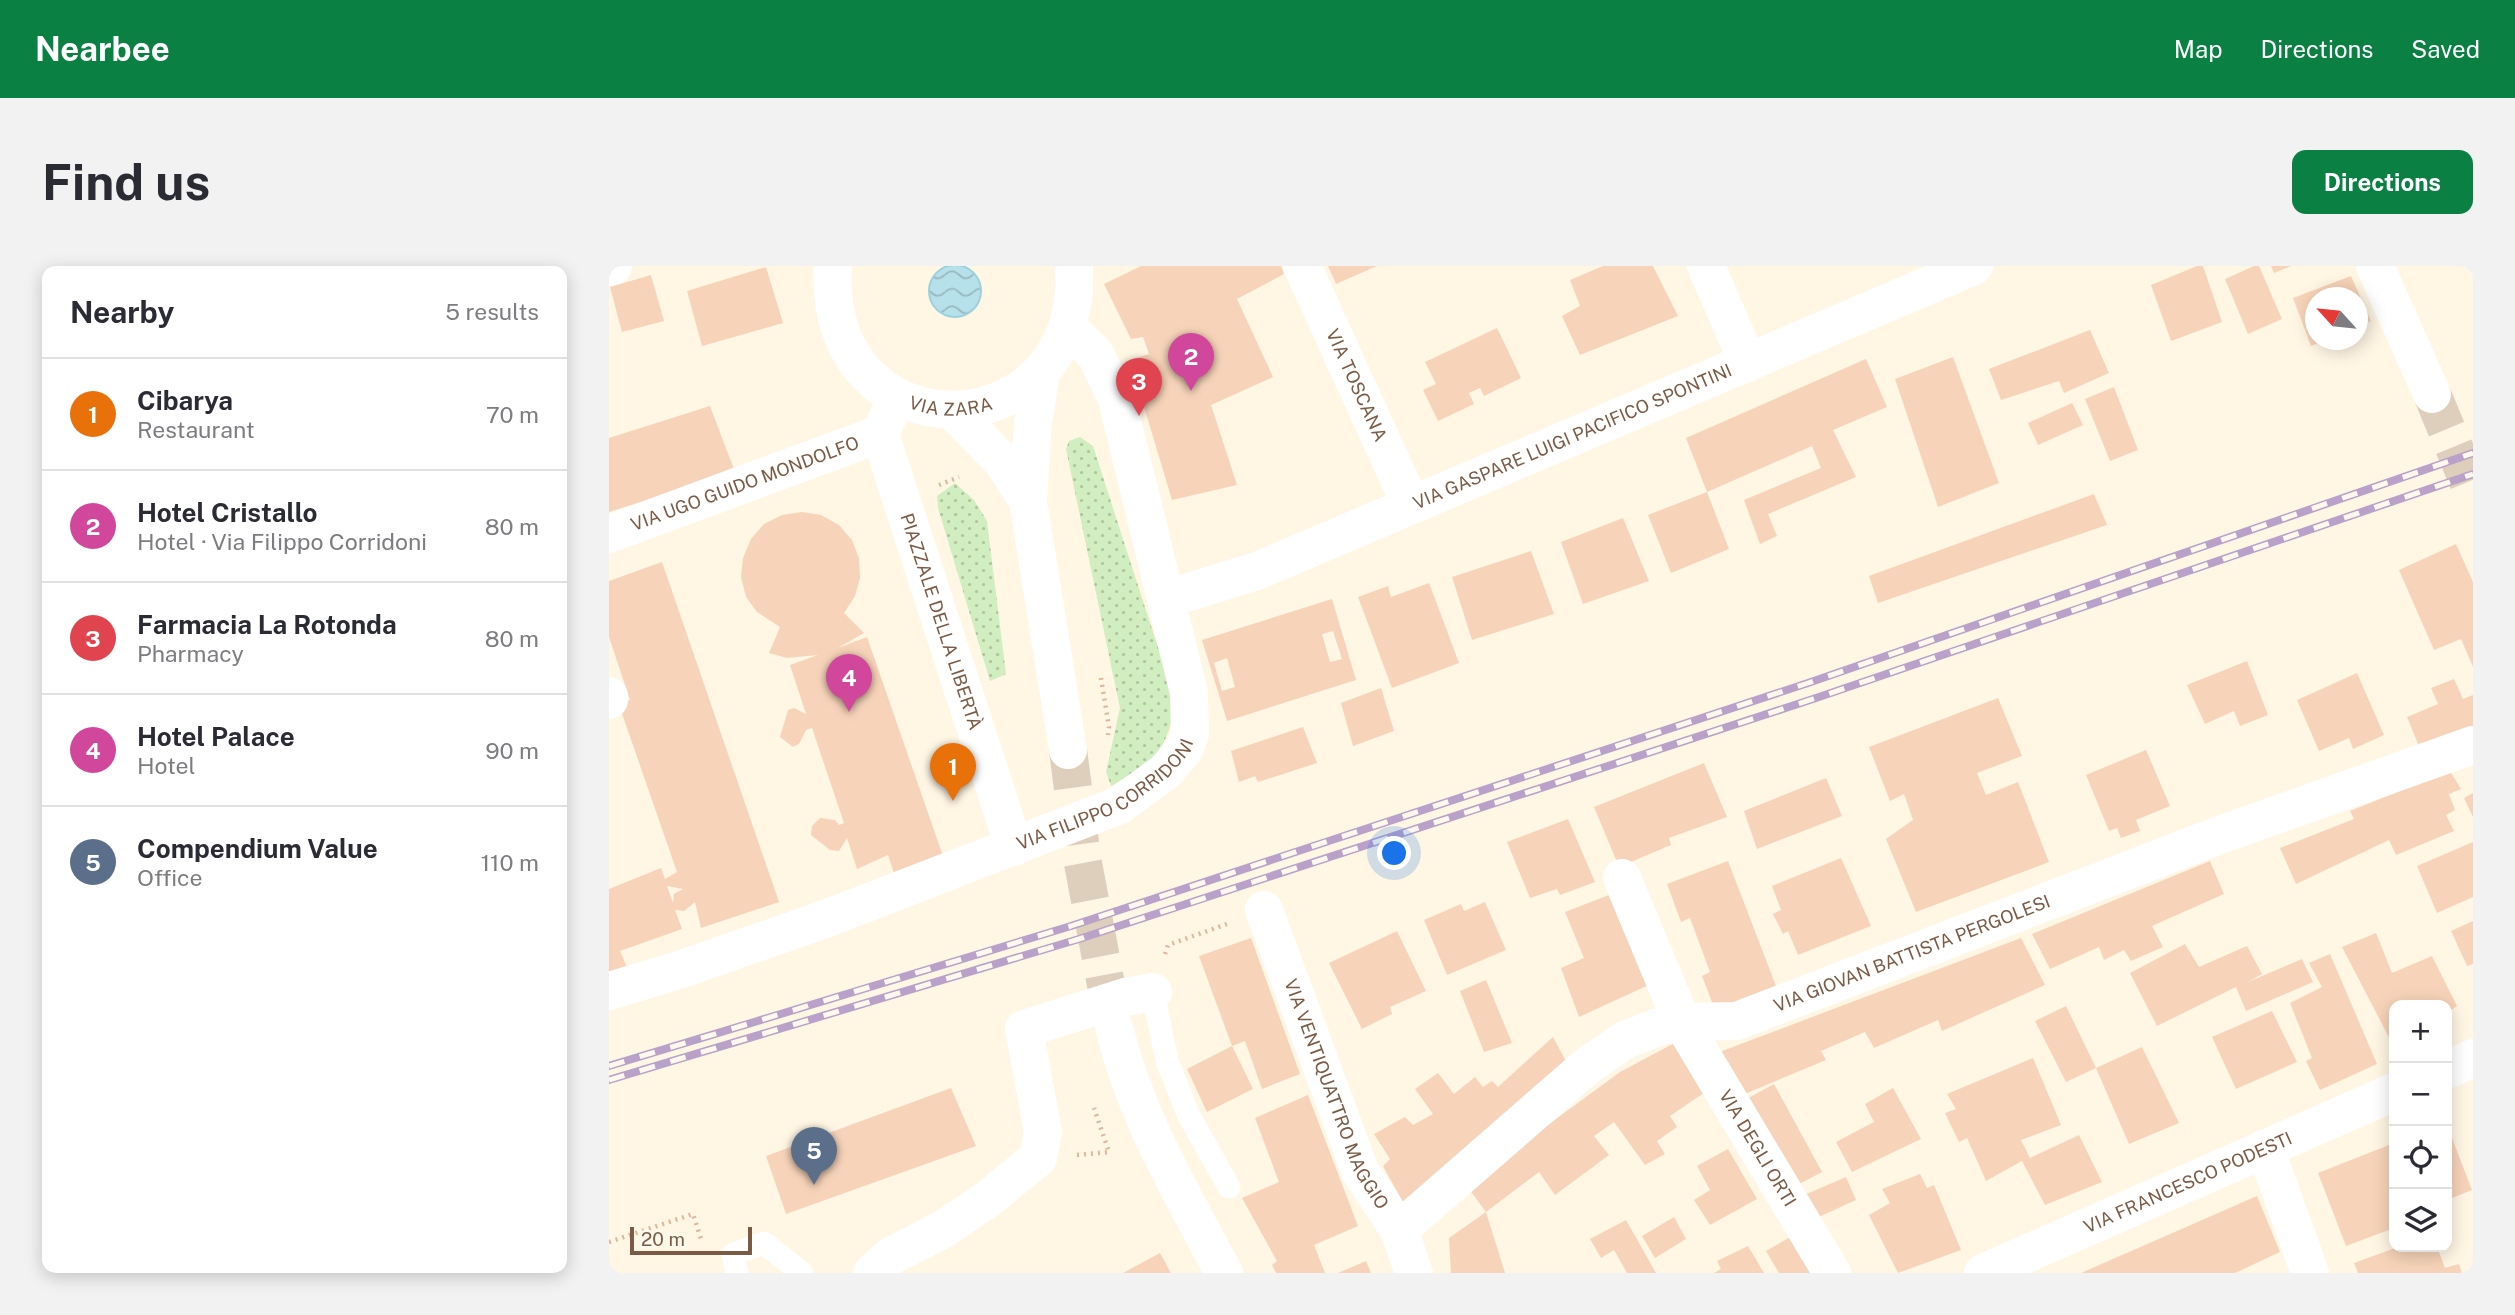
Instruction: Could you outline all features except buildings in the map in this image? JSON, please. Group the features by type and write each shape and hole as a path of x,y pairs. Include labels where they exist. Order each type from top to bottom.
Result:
{"street":[{"name":"VIA ZARA","path":"833,266 831,297 839,333 858,365 875,383 897,397 924,407 953,411 991,404 1012,395 1041,373 1057,353 1069,328 1076,295 1075,266"},
{"name":"VIA TOSCANA","path":"1303,266 1411,505"},
{"path":"1706,266 1748,363"},
{"name":"VIA GASPARE LUIGI PACIFICO SPONTINI","path":"1166,599 1257,571 1974,266"},
{"path":"2375,266 2432,394"},
{"name":"VIA FILIPPO CORRIDONI","path":"609,991 682,970 828,918 1120,805 1166,771 1184,750 1190,734 1189,693 1117,400 1095,355 1069,328"},
{"path":"1041,373 1033,423 1028,501 1068,750"},
{"path":"880,434 897,397"},
{"path":"953,411 1002,461 1028,501"},
{"name":"VIA UGO GUIDO MONDOLFO","path":"609,534 880,434"},
{"name":"PIAZZALE DELLA LIBERTÀ","path":"880,434 1014,847"},
{"name":"VIA GIOVAN BATTISTA PERGOLESI","path":"1399,1230 1587,1066 1625,1040 1658,1027 1682,1022 1737,1021 2217,836 2473,745"},
{"name":"VIA DEGLI ORTI","path":"1622,878 1682,1022 1832,1273"},
{"name":"VIA VENTIQUATTRO MAGGIO","path":"1264,910 1360,1171 1399,1230 1414,1273"},
{"path":"873,1273 891,1256 942,1230 988,1199 1038,1158 1043,1132 1024,1029 1125,997 1153,992"},
{"path":"1114,1027 1132,1087 1161,1154 1224,1273"},
{"path":"2452,1068 2473,1058"},
{"name":"VIA FRANCESCO PODESTI","path":"1983,1273 2389,1094"},
{"path":"2265,1148 2310,1273"}],"lane":[{"path":"1153,992 1167,1062 1188,1114 1229,1187"},
{"path":"737,1273 733,1254 764,1243 802,1273"}],"path":[{"path":"1153,992 1168,945 1264,910"},
{"path":"1094,1106 1109,1152"},
{"path":"609,1242 693,1214 705,1250"}],"green space":[{"path":"1080,437 1093,446 1173,694 1170,727 1158,751 1139,769 1111,786 1106,772 1120,708 1066,449 1069,441"},
{"path":"955,483 974,500 987,521 1006,674 990,681 938,508 937,496"}],"water":[{"path":"955,265 965,267 973,273 979,281 979,301 973,309 965,315 955,317 945,315 937,309 931,301 929,291 931,281 937,273 945,267"}],"tunnel":[{"path":"2432,394 2473,493"},
{"path":"1068,750 1082,858 1114,1027"}],"railway":[{"path":"609,1066 1071,926 1808,683 2473,453"},
{"path":"609,1080 1079,939 1816,698 2473,474"}],"place":[{"name":"Hotel Cristallo","path":"1191,391"},
{"name":"Farmacia La Rotonda","path":"1139,416"},
{"name":"Hotel Palace","path":"849,712"},
{"name":"Cibarya","path":"953,801"},
{"name":"Compendium Value","path":"814,1185"}]}
